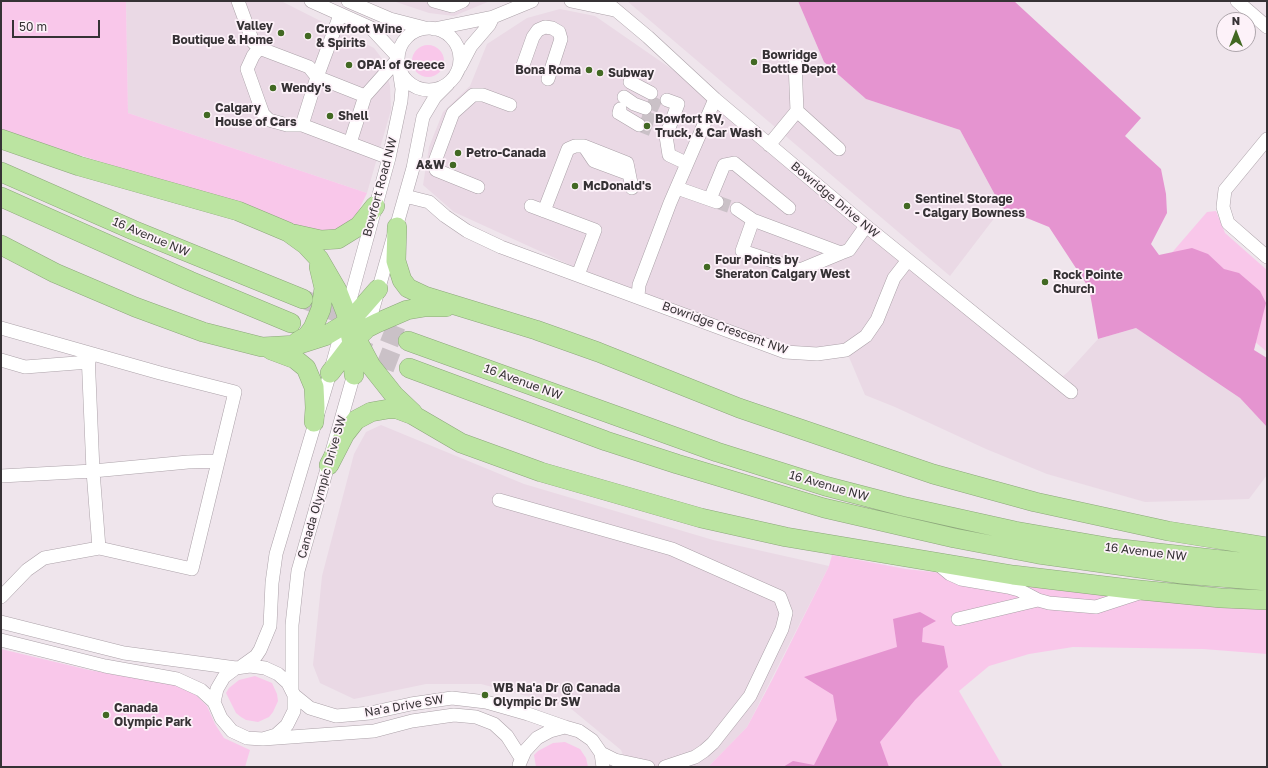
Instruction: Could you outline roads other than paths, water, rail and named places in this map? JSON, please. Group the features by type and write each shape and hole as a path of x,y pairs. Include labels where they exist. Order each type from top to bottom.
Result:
{"highway":[{"path":"1,139 48,156 112,176 238,211 288,232 310,239 338,239 359,226 375,206"},
{"name":"16 Avenue NW","path":"1,172 133,230 302,300"},
{"name":"16 Avenue NW","path":"1,197 190,281 291,323"},
{"path":"1,200 32,212"},
{"path":"397,227 396,262 402,280 408,288 435,300 480,313 598,352 739,408 940,476 1035,502 1168,531 1267,547"},
{"path":"288,232 314,253 328,272 371,366 394,395 420,419"},
{"path":"1,245 55,273 135,308 203,332 262,347 295,359 306,368 314,387 314,422"},
{"path":"286,347 307,336 313,328 321,309 324,288 321,272 314,253"},
{"path":"330,373 352,327 378,289"},
{"path":"262,347 286,347 308,342 407,310 425,307 452,308 480,313"},
{"path":"352,327 354,375"},
{"name":"16 Avenue NW","path":"408,341 717,452 810,482 894,504 1052,538 1156,554 1267,565"},
{"name":"16 Avenue NW","path":"409,368 606,441 824,508 954,538 1038,554 1182,574 1267,581"},
{"path":"329,465 345,434 356,420 364,415 388,408 405,411 443,434 490,454 593,488 701,518 786,537 1013,575 1148,591 1221,598 1267,600"}],"street":[{"path":"238,1 253,42 260,48 309,67 317,77 365,96"},
{"path":"311,1 371,28 398,62 407,82 420,89 434,90 448,84 459,69 471,46 489,25 493,17"},
{"path":"348,1 406,24 429,28 446,34 456,43 459,51 459,69"},
{"path":"434,1 452,6 462,1"},
{"path":"350,143 365,96 398,62 399,50 406,38 412,34 429,28 493,17 531,1 539,1"},
{"path":"571,1 617,11"},
{"name":"Bowridge Drive NW","path":"605,1 648,37 714,99 866,226 1071,392"},
{"path":"1237,1 1267,27"},
{"path":"302,125 317,77 340,15"},
{"path":"522,68 533,37 538,30 545,27 552,28 559,32 561,39 548,79"},
{"path":"260,48 253,56 247,69 263,114 269,120 287,125 302,125 389,158"},
{"name":"Bowfort Road NW","path":"352,327 375,206 389,158 401,101 402,89 398,62"},
{"path":"769,145 797,111 795,62"},
{"name":"Bowfort Road NW","path":"378,289 413,168 423,117 435,97 448,84"},
{"path":"478,187 436,170 434,164 436,156 453,113 473,95 482,95 510,105"},
{"path":"624,96 645,109 618,113 624,96"},
{"path":"638,296 639,285 676,188 714,99"},
{"path":"797,111 839,150"},
{"path":"665,119 669,155 686,163"},
{"path":"1266,141 1225,190 1223,207 1228,223 1267,256"},
{"path":"544,211 568,149 575,146 584,146 627,163 632,188"},
{"path":"676,188 713,201 724,165 734,163 788,208"},
{"name":"Bowridge Crescent NW","path":"405,196 429,202 445,216 468,231 501,247 622,292 638,296 785,352 817,354 846,350 866,336 877,320 894,278 908,260"},
{"path":"531,206 595,230 578,275"},
{"path":"737,209 753,220 841,253"},
{"path":"753,220 742,251 800,270 849,250 866,226"},
{"path":"1,328 89,357 235,392 217,461 192,569 99,548 44,558 27,570 1,597"},
{"path":"1,360 25,367 89,357"},
{"path":"89,357 93,471 99,548"},
{"name":"Canada Olympic Drive SW","path":"239,667 256,656 267,635 271,617 272,583 276,554 314,422 330,373"},
{"name":"Canada Olympic Drive SW","path":"293,692 292,618 298,572 354,375"},
{"path":"1,476 93,471 188,462 217,461"},
{"path":"499,500 672,549 780,597 786,613 782,629 750,696 709,747 695,757 665,767"},
{"path":"936,563 950,574 961,578 1019,590 1038,600"},
{"path":"958,619 1038,600 1096,607 1123,597 1148,591"},
{"path":"1,622 124,653 239,667 257,666 272,670 283,678 293,692 294,711 287,725 276,735 263,740 247,738 232,731 221,718 214,702 201,690 182,681 105,666 1,640"},
{"path":"214,702 224,677 239,667"},
{"name":"Na'a Drive SW","path":"293,692 310,708 336,716 370,713 411,704 452,698 486,702 528,714 585,735 592,740 600,753"},
{"name":"Na'a Drive SW","path":"263,740 374,731 412,721 454,715 476,717 494,724 507,736 520,763"},
{"path":"520,763 525,751 537,738 550,731 564,727"},
{"path":"600,753 603,767"},
{"path":"600,753 615,760 648,767"}],"tunnel":[{"path":"648,101 663,108"},
{"path":"642,116 658,122"},
{"path":"639,125 655,131"},
{"path":"717,202 737,209"},
{"path":"303,299 408,341"},
{"path":"352,346 409,368"}],"place":[{"name":"Valley Boutique & Home","path":"281,33"},
{"name":"Crowfoot Wine & Spirits","path":"308,36"},
{"name":"Bowridge Bottle Depot","path":"754,62"},
{"name":"OPA! of Greece","path":"349,65"},
{"name":"Bona Roma","path":"589,70"},
{"name":"Subway","path":"600,73"},
{"name":"Wendy's","path":"273,88"},
{"name":"Calgary House of Cars","path":"207,115"},
{"name":"Shell","path":"330,116"},
{"name":"Bowfort RV, Truck, & Car Wash","path":"647,126"},
{"name":"Petro-Canada","path":"458,153"},
{"name":"A&W","path":"453,165"},
{"name":"McDonald's","path":"575,186"},
{"name":"Sentinel Storage - Calgary Bowness","path":"907,206"},
{"name":"Four Points by Sheraton Calgary West","path":"707,267"},
{"name":"Rock Pointe Church","path":"1045,282"},
{"name":"WB Na'a Dr @ Canada Olympic Dr SW","path":"485,695"},
{"name":"Canada Olympic Park","path":"106,715"}]}
